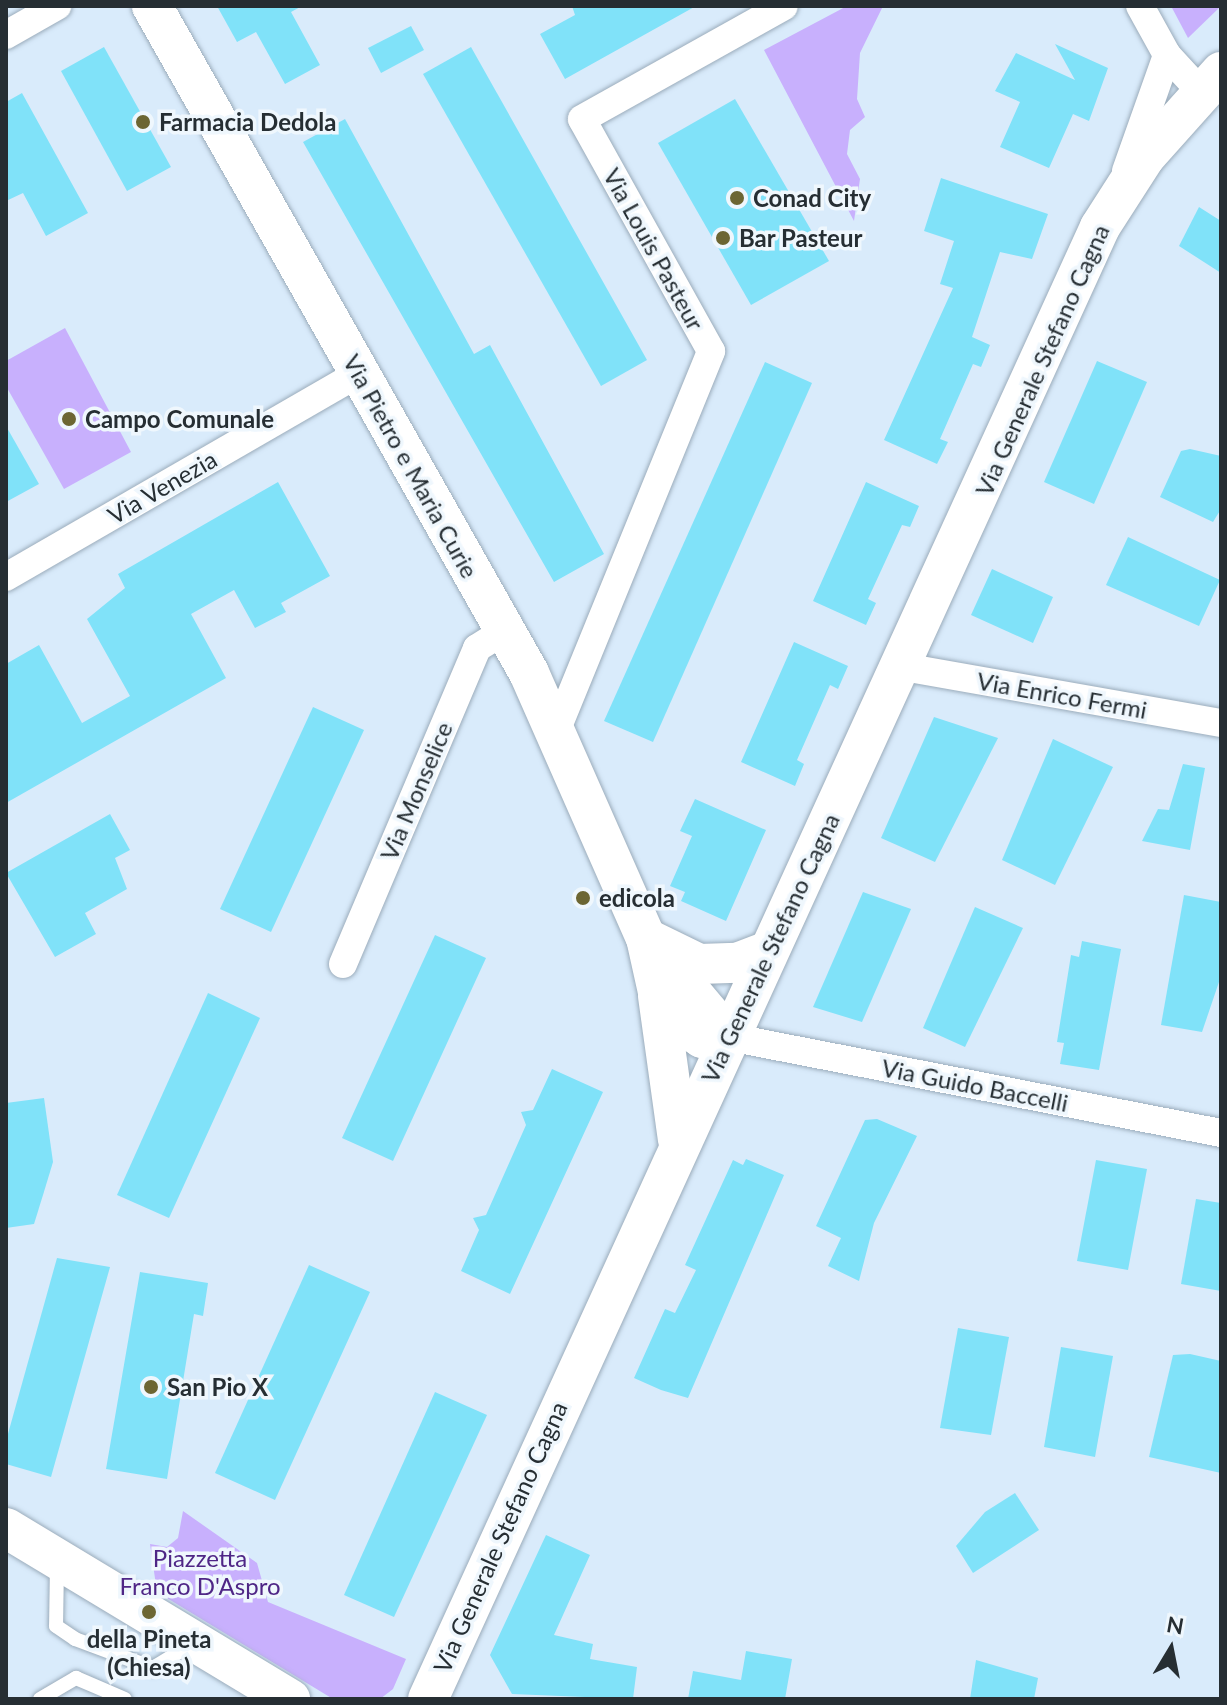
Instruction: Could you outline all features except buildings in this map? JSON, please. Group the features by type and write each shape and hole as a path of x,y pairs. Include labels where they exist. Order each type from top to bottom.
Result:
{"street":[{"path":"6,35 57,6"},
{"name":"Via Pietro e Maria Curie","path":"152,6 557,729 659,946 729,1037"},
{"name":"Via Louis Pasteur","path":"557,729 711,351 582,119 784,6"},
{"path":"1140,6 1167,55 1211,82"},
{"name":"Via Generale Stefano Cagna","path":"428,1699 678,1140 903,667 1118,200 1167,55"},
{"name":"Via Generale Stefano Cagna","path":"1118,200 1211,82"},
{"name":"Via Venezia","path":"6,577 360,373"},
{"name":"Via Monselice","path":"343,964 477,648 504,631"},
{"name":"Via Enrico Fermi","path":"903,667 1221,723"},
{"path":"659,946 699,964 737,963 768,951"},
{"name":"Via Pietro e Maria Curie","path":"659,946 658,992 678,1140"},
{"name":"Via Pietro e Maria Curie","path":"658,992 680,1024 702,1038 729,1037"},
{"name":"Via Guido Baccelli","path":"729,1037 1221,1133"},
{"path":"6,1528 192,1644 243,1688 290,1699"}],"lane":[{"path":"58,1560 56,1626 75,1639 153,1668 192,1644"},
{"path":"40,1699 76,1678 125,1699"}],"green space":[{"path":"847,6 883,6 860,53 857,99 865,117 850,130 847,154 860,179 854,221 764,50"},
{"path":"1171,6 1221,6 1188,38"},
{"name":"Campo Comunale","path":"65,328 131,452 64,489 6,386 6,361"},
{"name":"Piazzetta Franco D'Aspro","path":"183,1511 257,1563 268,1602 406,1659 393,1689 380,1699 333,1699 157,1592 150,1544 167,1547 178,1538"}],"place":[{"name":"Farmacia Dedola","path":"143,122"},
{"name":"Conad City","path":"737,198"},
{"name":"Bar Pasteur","path":"723,238"},
{"name":"Campo Comunale","path":"69,419"},
{"name":"edicola","path":"583,898"},
{"name":"San Pio X","path":"151,1387"},
{"name":"della Pineta (Chiesa)","path":"149,1612"}]}
